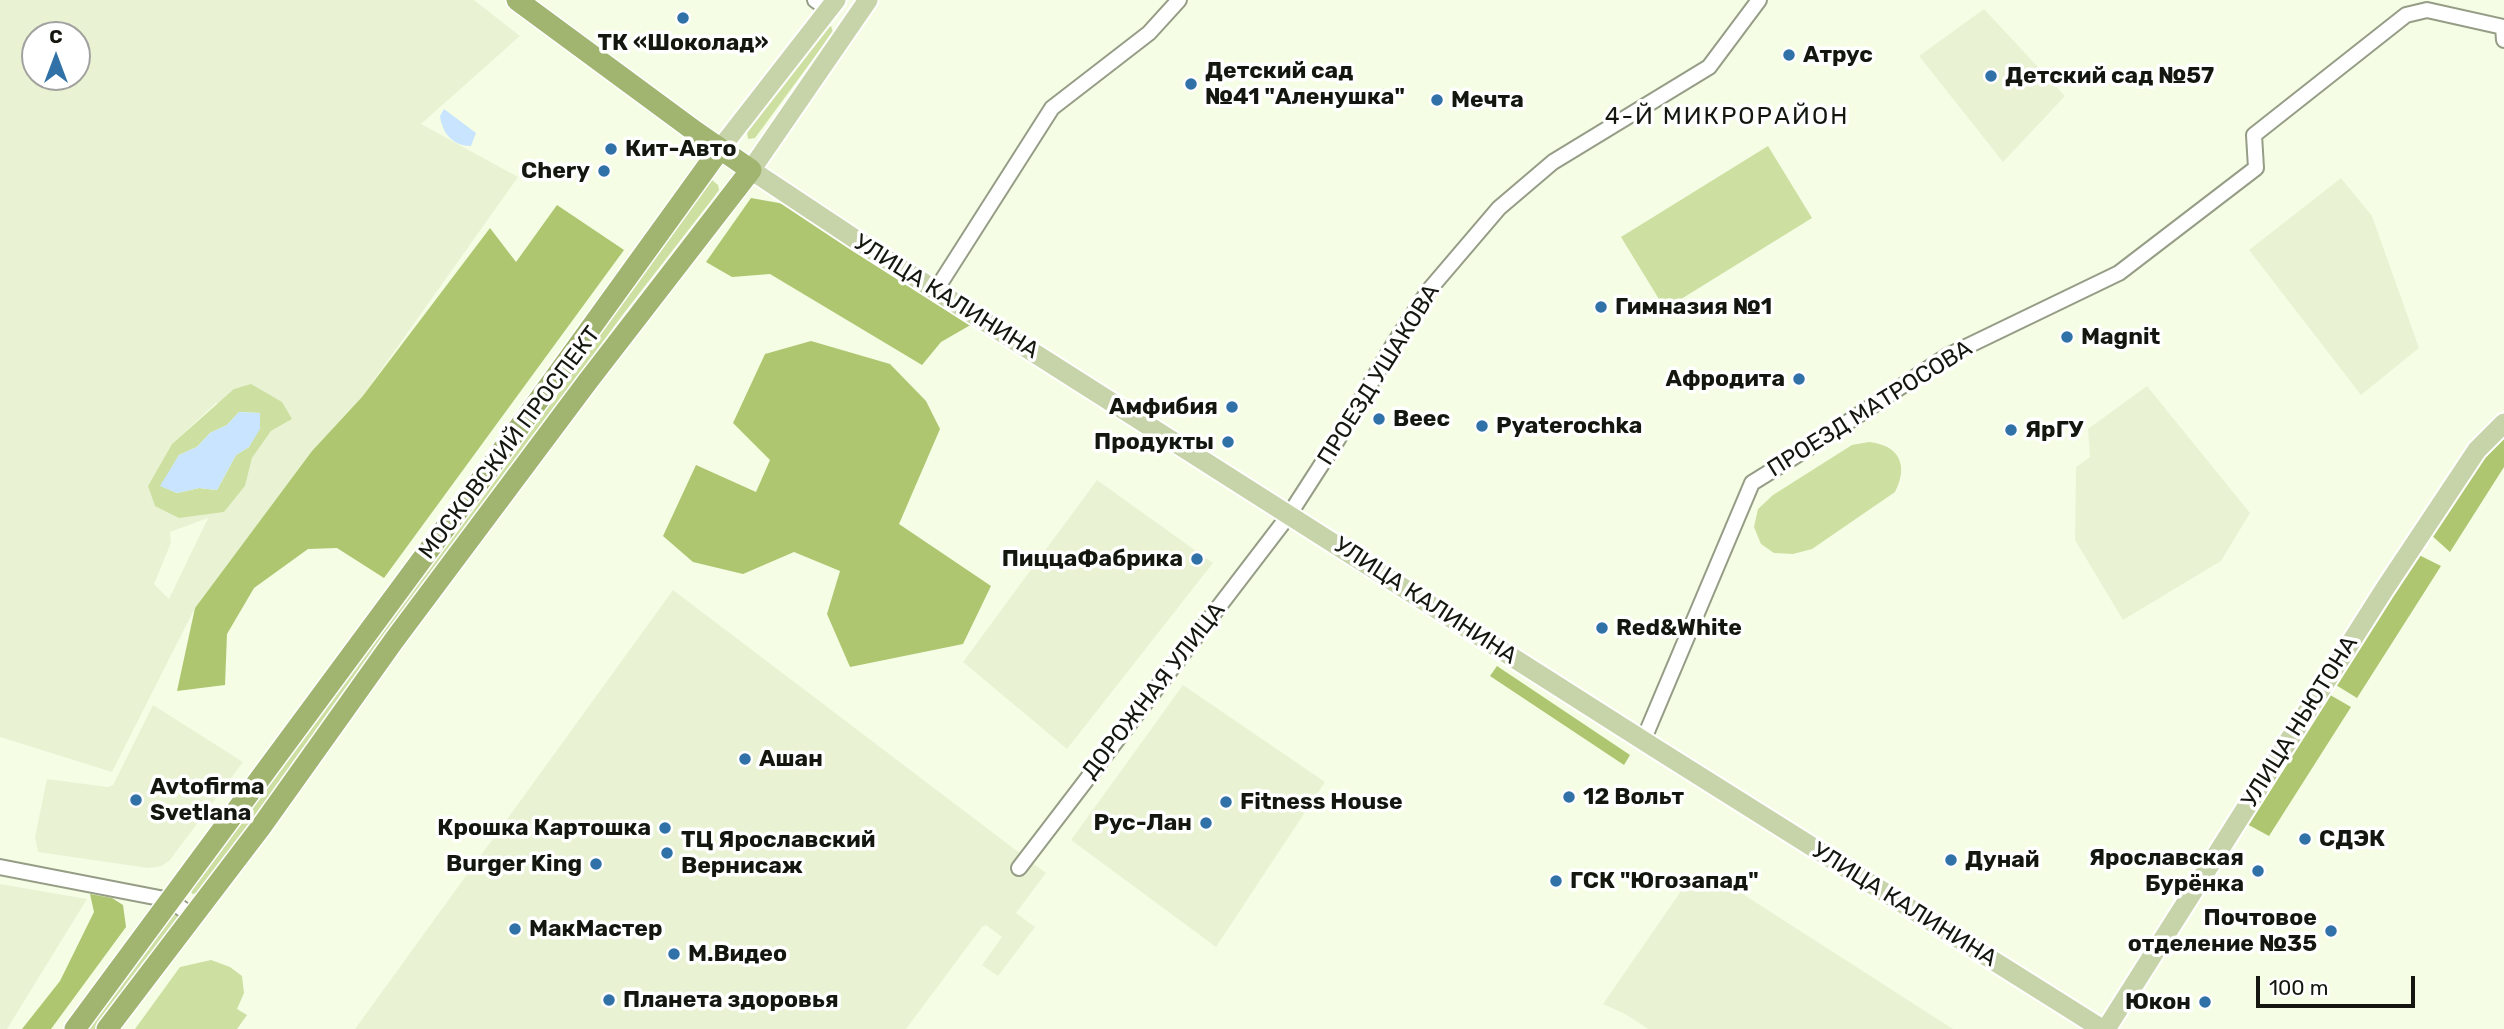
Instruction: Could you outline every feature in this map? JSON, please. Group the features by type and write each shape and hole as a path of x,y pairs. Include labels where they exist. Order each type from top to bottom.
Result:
{"highway":[{"path":"517,0 751,170"},
{"name":"МОСКОВСКИЙ ПРОСПЕКТ","path":"75,1029 494,462 720,149"},
{"name":"МОСКОВСКИЙ ПРОСПЕКТ","path":"107,1029 261,827 435,585 751,170"}],"main road":[{"name":"МОСКОВСКИЙ ПРОСПЕКТ","path":"751,170 868,0"},
{"name":"МОСКОВСКИЙ ПРОСПЕКТ","path":"720,149 827,3"},
{"path":"827,3 850,26"},
{"name":"УЛИЦА КАЛИНИНА","path":"751,170 1643,741 2104,1029"},
{"name":"УЛИЦА НЬЮТОНА","path":"2104,1029 2388,584 2477,450 2504,423"}],"street":[{"path":"936,290 1052,108 1149,33 1179,0"},
{"name":"ПРОЕЗД УШАКОВА","path":"1289,515 1339,439 1392,347 1429,290 1499,208 1553,162 1709,67 1759,0"},
{"name":"ПРОЕЗД МАТРОСОВА","path":"1643,741 1752,482 1821,440 1947,356 2119,274 2256,168 2253,135 2406,15 2427,10 2503,27 2504,40"},
{"name":"ДОРОЖНАЯ УЛИЦА","path":"1019,868 1289,515"},
{"path":"0,867 170,900 192,916"}],"shaded area":[{"path":"0,0 474,0 520,36 421,124 518,177 362,397 312,451 195,608 112,772 0,737","holes":["216,403 292,419 271,431 252,458 245,486 224,512 208,514 148,486 172,444","208,518 169,599 154,584 171,543 170,532"]},
{"name":"Детский сад №57","path":"1984,9 2065,96 2003,162 1919,56"},
{"path":"2341,178 2372,216 2419,348 2361,395 2249,250"},
{"path":"2147,386 2250,513 2221,561 2123,620 2075,540 2076,467 2090,457 2088,429"},
{"path":"1097,480 1213,563 1067,749 963,662"},
{"path":"673,590 1046,873 1016,913 1035,927 998,976 982,965 1002,937 986,925 982,927 906,1029 355,1029"},
{"path":"1183,685 1325,782 1216,947 1071,840"},
{"path":"153,705 243,762 170,860 162,866 148,868 38,852 35,837 47,779 108,787 113,785"},
{"path":"1690,878 1721,880 1953,1029 1648,1029 1603,1004"},
{"path":"0,884 87,899 7,1029 0,1029"}],"green space":[{"path":"831,26 833,32 755,138 748,139 747,132 826,28"},
{"path":"1768,146 1812,218 1665,309 1621,237"},
{"path":"712,180 719,190 714,197 624,313 198,893 192,894 190,887 559,392 702,189"},
{"path":"751,198 790,205 974,323 941,342 922,365 770,274 732,277 706,262"},
{"path":"557,205 624,250 384,578 337,548 308,549 254,588 227,634 225,685 177,691 195,608 312,451 362,397 490,228 516,262"},
{"path":"811,341 890,364 926,401 940,429 899,524 991,586 963,644 850,667 827,614 840,571 794,552 743,574 693,562 663,536 696,465 756,492 770,460 733,423 765,354"},
{"path":"251,384 282,402 292,419 271,431 252,458 245,486 224,512 179,518 155,506 148,486 172,444 234,389","holes":["239,412 260,413 259,429 249,447 236,455 217,490 199,488 177,493 161,486 179,455 197,447 210,433 227,425"]},
{"path":"2504,431 2504,467 2450,552 2430,534 2487,447"},
{"path":"1869,442 1888,447 1898,458 1901,473 1895,492 1812,549 1793,554 1774,553 1761,544 1754,527 1758,509 1773,495 1852,445"},
{"path":"2415,553 2441,566 2357,698 2331,682"},
{"path":"1497,666 1630,755 1624,765 1490,676"},
{"path":"2325,692 2351,707 2269,836 2245,823"},
{"path":"90,894 112,898 123,905 126,927 51,1029 22,1029 60,981 94,912"},
{"path":"172,914 179,919 99,1029 87,1029"},
{"path":"211,960 230,967 242,976 244,993 237,1009 247,1015 237,1029 135,1029 180,967"}],"water":[{"path":"444,109 476,133 471,146 459,144 446,133 440,116"},
{"path":"239,412 260,413 260,429 249,447 236,455 217,490 199,488 177,493 160,486 179,455 197,447 210,433 227,425"}],"place":[{"name":"ТК «Шоколад»","path":"683,18"},
{"name":"Атрус","path":"1789,55"},
{"name":"Детский сад №57","path":"1991,76"},
{"name":"Детский сад №41 \"Аленушка\"","path":"1191,84"},
{"name":"Мечта","path":"1437,100"},
{"name":"Кит-Авто","path":"611,149"},
{"name":"Chery","path":"604,171"},
{"name":"Гимназия №1","path":"1601,307"},
{"name":"Magnit","path":"2067,337"},
{"name":"Афродита","path":"1799,379"},
{"name":"Амфибия","path":"1232,407"},
{"name":"Веес","path":"1379,419"},
{"name":"Pyaterochka","path":"1482,426"},
{"name":"ЯрГУ","path":"2011,430"},
{"name":"Продукты","path":"1228,442"},
{"name":"ПиццаФабрика","path":"1197,559"},
{"name":"Red&White","path":"1602,628"},
{"name":"Ашан","path":"745,759"},
{"name":"12 Вольт","path":"1569,797"},
{"name":"Avtofirma Svetlana","path":"136,800"},
{"name":"Fitness House","path":"1226,802"},
{"name":"Рус-Лан","path":"1206,823"},
{"name":"Крошка Картошка","path":"665,828"},
{"name":"СДЭК","path":"2305,839"},
{"name":"ТЦ Ярославский Вернисаж","path":"667,853"},
{"name":"Дунай","path":"1951,860"},
{"name":"Burger King","path":"596,864"},
{"name":"Ярославская Бурёнка","path":"2258,871"},
{"name":"ГСК \"Югозапад\"","path":"1556,881"},
{"name":"МакМастер","path":"515,929"},
{"name":"Почтовое отделение №35","path":"2331,931"},
{"name":"М.Видео","path":"674,954"},
{"name":"Планета здоровья","path":"609,1000"},
{"name":"Юкон","path":"2205,1002"}],"district":[{"name":"4-Й МИКРОРАЙОН","path":"1727,117"}]}
